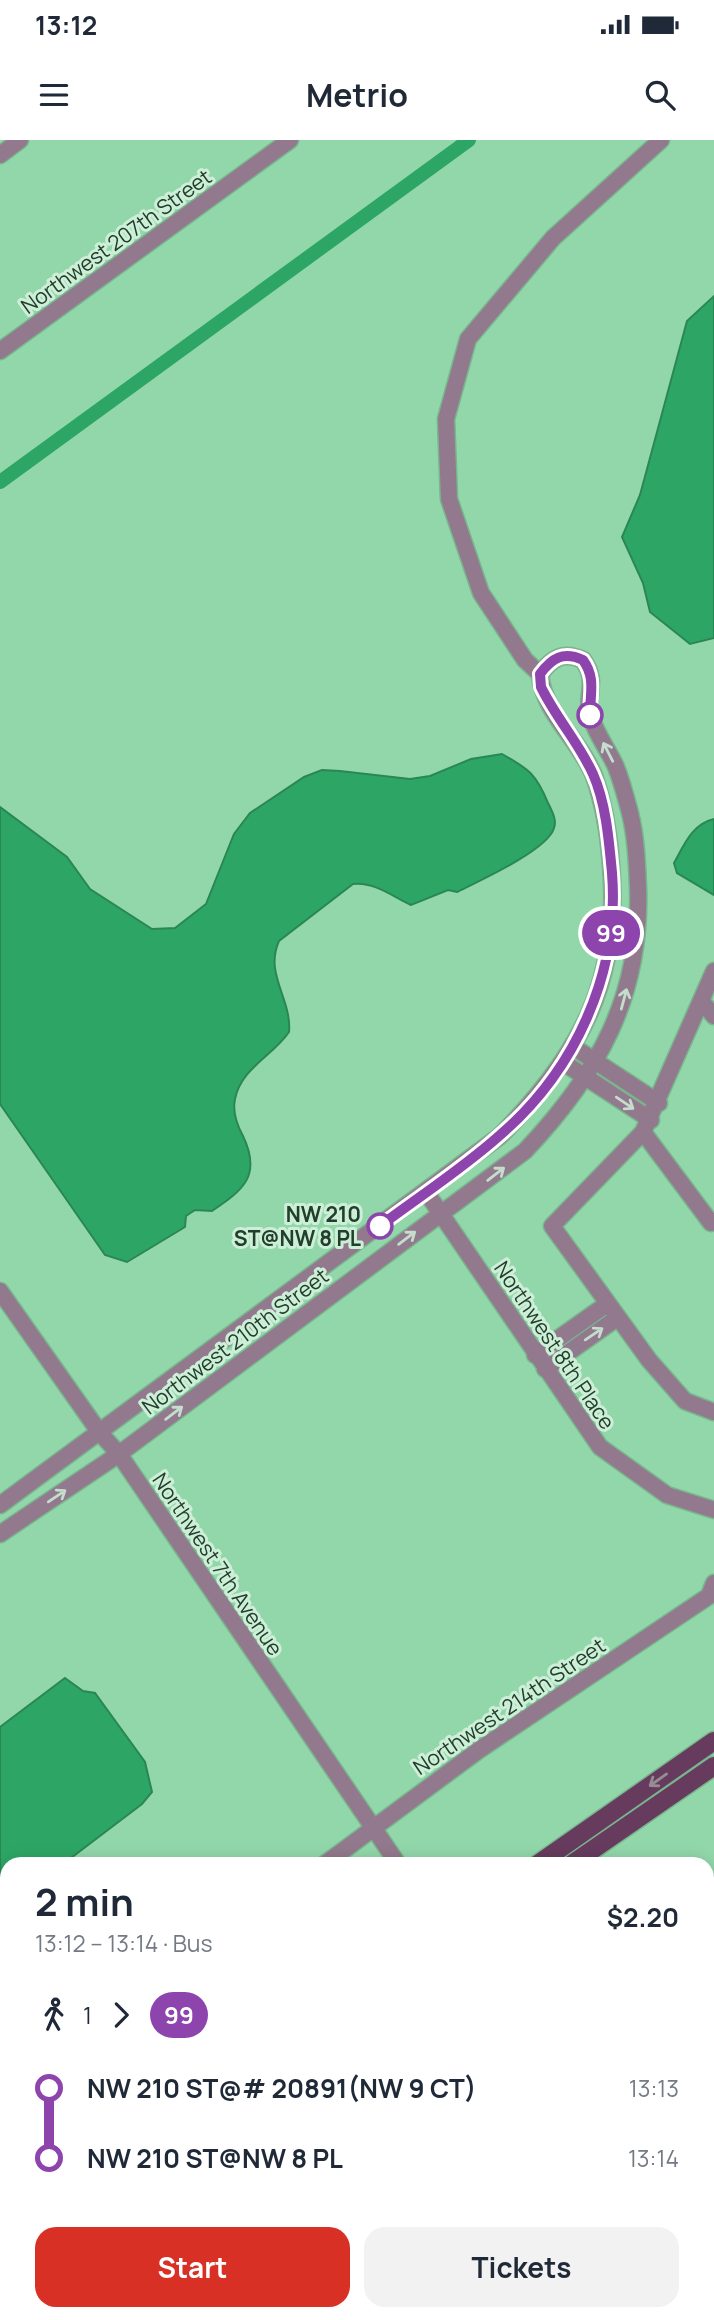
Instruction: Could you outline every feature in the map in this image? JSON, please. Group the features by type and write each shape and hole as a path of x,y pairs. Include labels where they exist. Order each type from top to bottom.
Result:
{"main road":[{"path":"548,1857 714,1741"},
{"path":"582,1857 714,1766"}],"street":[{"path":"0,155 20,140"},
{"name":"Northwest 207th Street","path":"0,351 290,140"},
{"path":"540,674 525,660 481,593 449,499 446,419 468,339 553,238 660,140"},
{"name":"Northwest 210th Street","path":"0,1505 500,1136 540,1096 564,1063 598,993 607,957 614,898 610,849 594,776 551,707 541,687 540,674 550,660 561,655 583,660 590,670 593,682 590,718 616,768 630,816 637,857 639,918 622,1008 587,1077 564,1111 525,1151 119,1454 0,1534"},
{"path":"714,971 647,1126 552,1226 617,1318 685,1401 714,1412"},
{"path":"702,1002 714,1016"},
{"path":"572,1046 659,1103"},
{"path":"564,1063 587,1077 647,1126 712,1222"},
{"name":"Northwest 8th Place","path":"426,1192 600,1447 667,1495 714,1510"},
{"name":"Northwest 7th Avenue","path":"0,1291 100,1433 119,1454 393,1857"},
{"path":"535,1355 607,1304"},
{"path":"545,1369 617,1318"},
{"name":"Northwest 214th Street","path":"334,1857 372,1827 709,1597 714,1583"}],"shaded area":[{"path":"714,296 714,638 690,644 650,612 643,583 622,537 640,495 687,321"},
{"path":"502,754 525,768 540,785 554,819 555,825 549,837 526,855 480,881 457,892 448,890 411,905 376,887 353,884 279,941 275,953 276,976 287,1008 289,1032 244,1079 238,1088 234,1104 236,1119 251,1162 246,1181 233,1196 212,1211 195,1210 186,1216 185,1227 127,1262 105,1255 0,1104 0,807 67,857 90,889 152,929 175,928 206,904 234,834 250,813 304,777 322,770 410,779 430,776 471,759"},
{"path":"714,819 714,895 677,873 674,863 694,830"},
{"path":"65,1678 83,1691 95,1693 145,1762 152,1792 142,1804 72,1857 0,1857 0,1727"}],"waterway":[{"path":"0,482 469,140"}],"bus line":[{"name":"99","path":"380,1226 500,1136 540,1096 564,1063 598,993 607,957 614,898 610,849 594,776 541,687 540,674 550,660 561,655 575,656 583,660 590,670 593,682 590,715"}],"place":[{"name":"NW 210 ST@NW 8 PL","path":"380,1226"}]}
